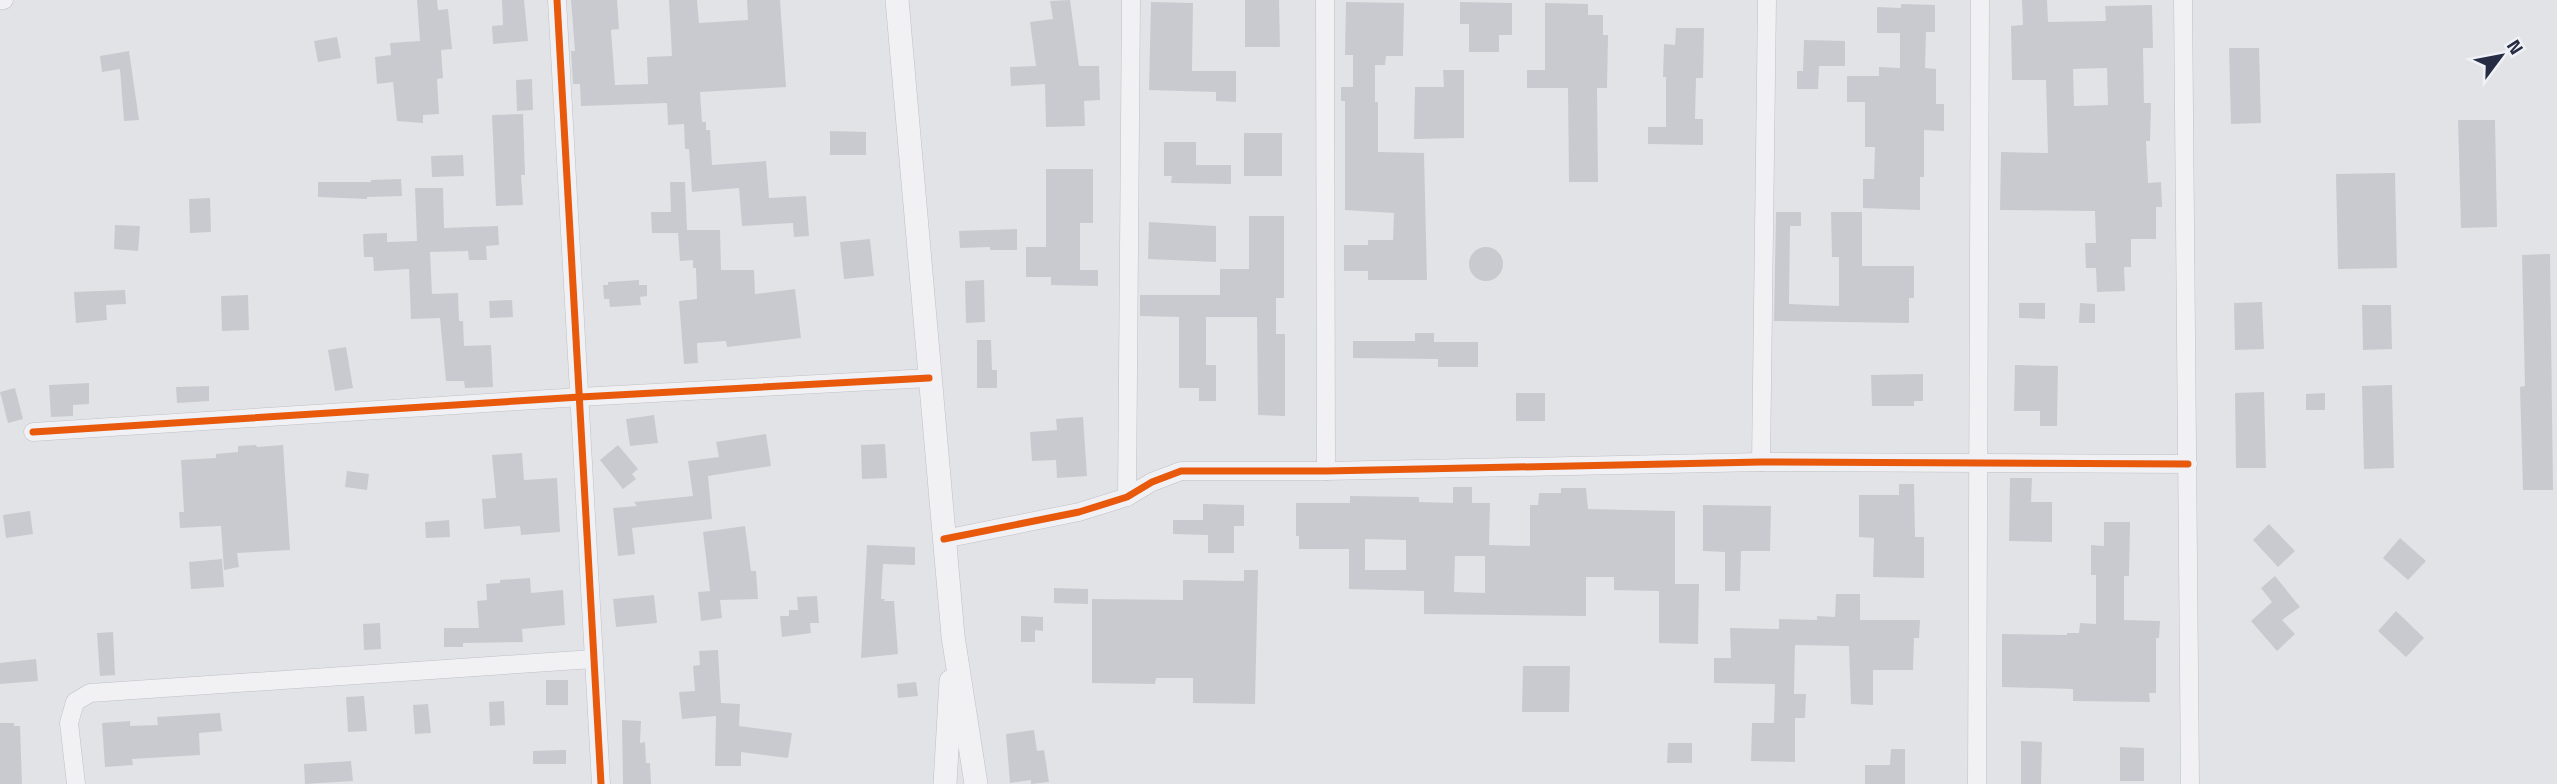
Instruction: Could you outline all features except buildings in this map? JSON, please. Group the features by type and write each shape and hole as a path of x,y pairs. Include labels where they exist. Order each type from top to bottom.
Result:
{"street":[{"path":"556,0 601,784"},
{"path":"897,0 953,636 976,784"},
{"path":"1128,497 1131,0"},
{"path":"1325,0 1326,471"},
{"path":"1761,462 1767,0"},
{"path":"1977,784 1980,0"},
{"path":"2183,0 2190,784"},
{"path":"33,432 929,378"},
{"path":"944,539 1079,512 1128,497 1152,482 1181,471 1326,471 1761,462 2188,464"},
{"path":"945,784 953,636"},
{"path":"76,784 69,723 75,702 90,693 593,659"}],"cycle path":[{"path":"557,0 601,784"},
{"path":"33,432 929,378"},
{"path":"944,539 1079,512 1127,497 1152,482 1181,471 1326,471 1761,462 2188,464"}]}
